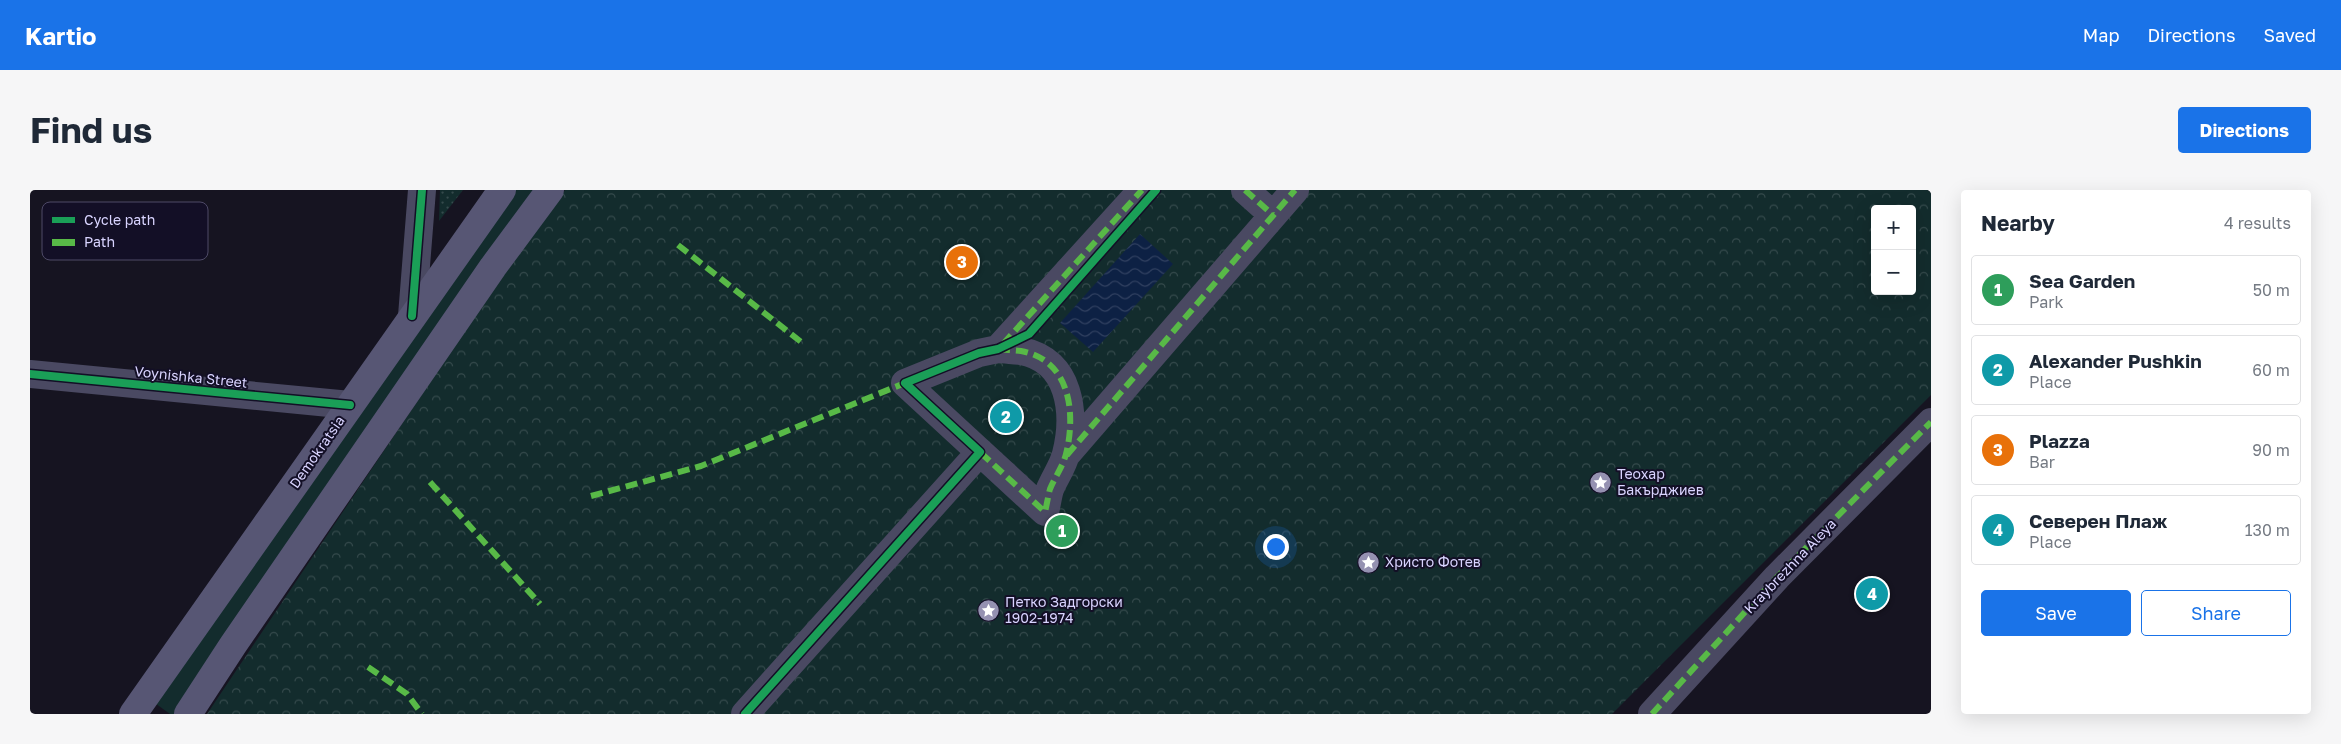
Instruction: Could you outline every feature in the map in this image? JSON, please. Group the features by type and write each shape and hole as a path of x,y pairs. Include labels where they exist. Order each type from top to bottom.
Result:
{"main road":[{"name":"Demokratsia","path":"133,714 502,190"},
{"path":"188,714 488,275 550,190"}],"street":[{"path":"412,316 422,190"},
{"path":"998,349 1142,190"},
{"path":"1246,190 1273,215"},
{"path":"1065,457 1295,190"},
{"path":"998,349 1022,351 1037,357 1050,366 1063,383 1070,400 1071,419 1065,457 1050,490 1045,512 905,383 979,353 998,349"},
{"name":"Voynishka Street","path":"30,374 350,405"},
{"name":"Kraybrezhna Aleya","path":"1652,714 1777,577 1931,422"},
{"path":"746,714 980,452"}],"green space":[{"path":"440,190 463,190 439,221"},
{"path":"512,190 541,190 181,714 170,714 152,701"},
{"path":"565,190 1931,190 1931,395 1612,714 207,714 498,281"}],"water":[{"path":"1140,234 1173,264 1093,352 1060,323"}],"marked path":[{"path":"1003,344 1142,190"},
{"path":"1245,190 1273,215"},
{"path":"1067,455 1295,190"},
{"path":"678,245 805,345"},
{"path":"998,349 1021,351 1038,356 1051,365 1060,377 1066,391 1069,406 1069,438 1065,458 1050,489 1045,512 905,383 979,353 998,349"},
{"path":"591,496 701,466 905,383"},
{"path":"1652,714 1777,577 1931,422"},
{"path":"430,482 540,604"},
{"path":"368,667 407,694 422,714"}],"cycle path":[{"path":"412,316 422,190"},
{"path":"745,714 980,452 905,383 979,353 998,349 1029,334 1156,190"},
{"path":"30,374 350,405"}],"place":[{"name":"Plazza","path":"962,262"},
{"name":"Alexander Pushkin","path":"1006,417"},
{"name":"Теохар Бакърджиев","path":"1601,482"},
{"name":"Sea Garden","path":"1062,531"},
{"name":"Христо Фотев","path":"1369,562"},
{"name":"Северен Плаж","path":"1872,594"},
{"name":"Петко Задгорски 1902-1974","path":"989,610"}]}
